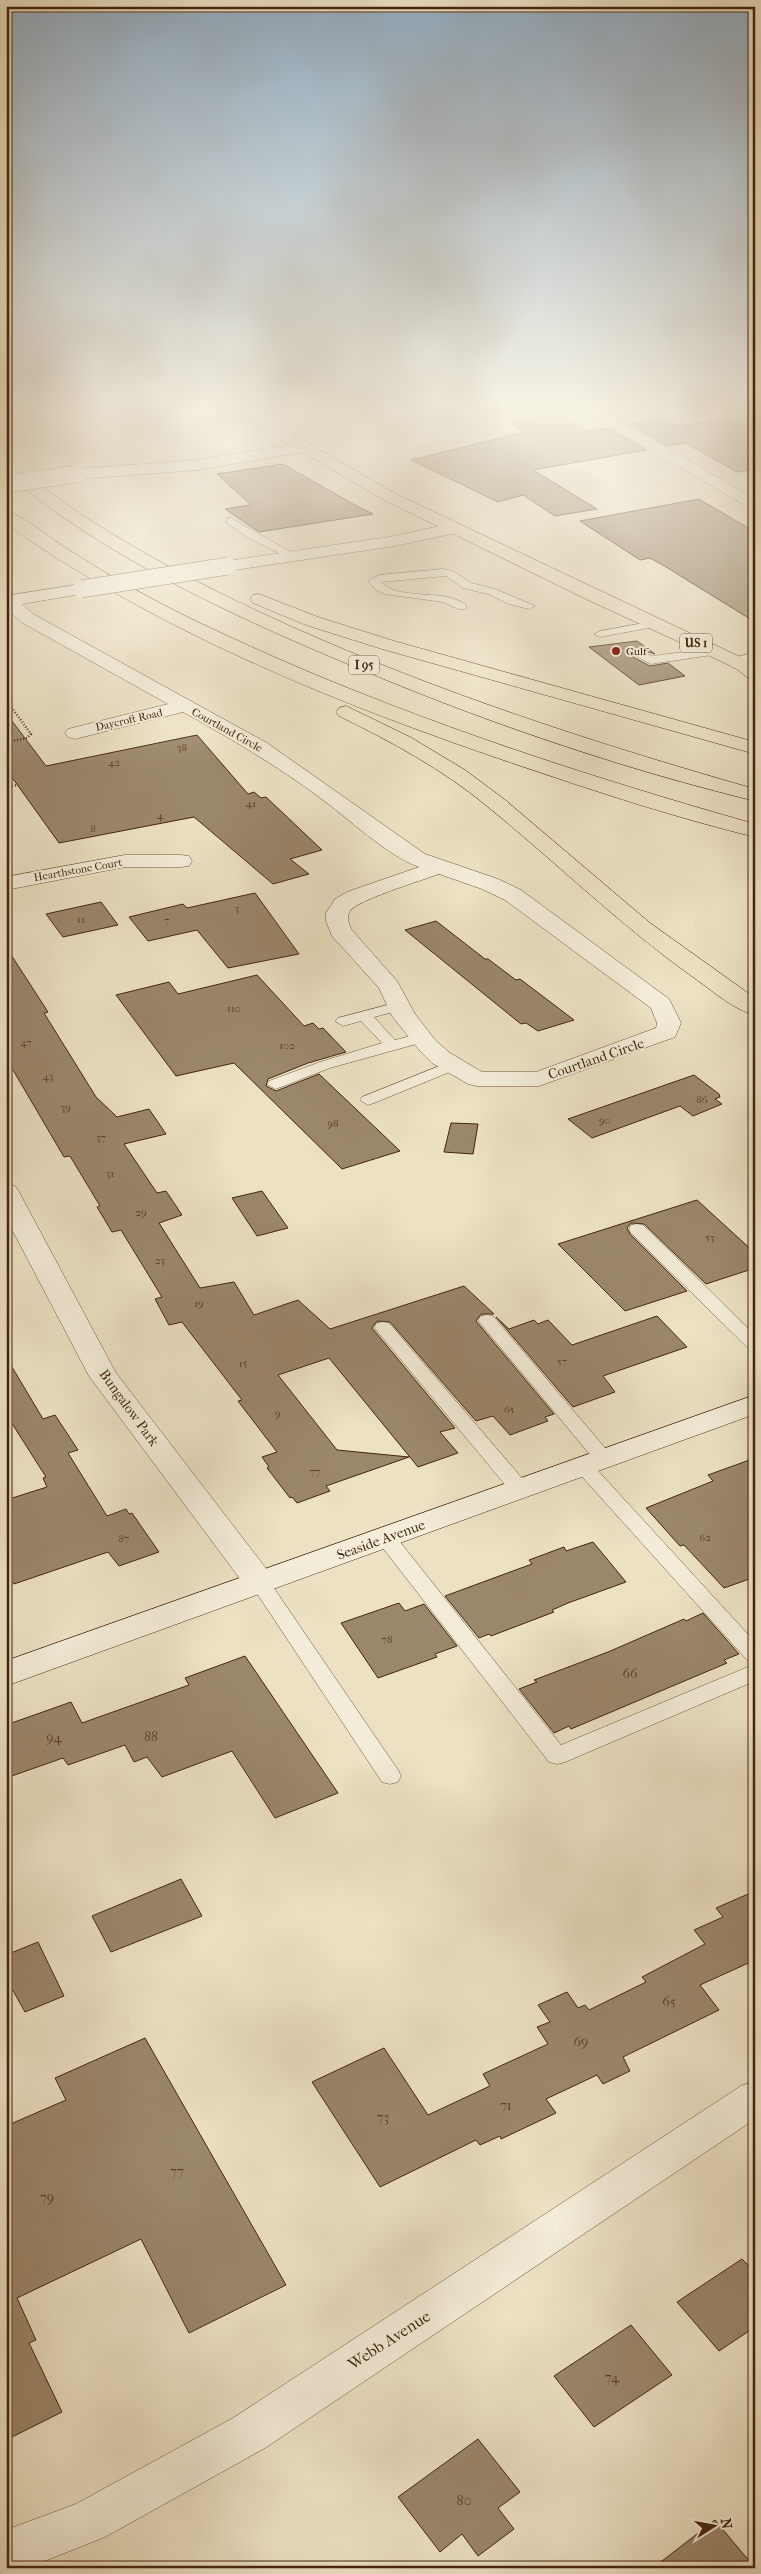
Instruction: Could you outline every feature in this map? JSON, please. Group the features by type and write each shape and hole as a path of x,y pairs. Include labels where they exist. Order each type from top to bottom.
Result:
{"main road":[{"name":"I 95","path":"23,527 88,570 226,642 337,692 466,741 614,790 755,831"},
{"name":"I 95","path":"92,527 184,582 331,651 514,721 755,795"},
{"path":"100,527 312,620 397,648 755,748"},
{"name":"US 1","path":"454,528 715,652 746,660"},
{"path":"226,642 306,691 410,745 456,773 510,814 639,926 703,974 755,1008"},
{"path":"746,660 755,673"},
{"path":"610,707 755,743"}],"street":[{"path":"8,601 395,540 454,528"},
{"name":"Courtland Circle","path":"8,601 28,618 260,748 326,792 417,859 490,884 527,905 661,1004 669,1023 668,1032 654,1039 539,1079 477,1079 452,1066 441,1058 422,1038 399,1006 390,986 340,931 337,921 337,913 343,904 355,897 439,867"},
{"name":"Daycroft Road","path":"74,733 184,706"},
{"name":"Hearthstone Court","path":"6,884 125,861 181,860"},
{"name":"Bungalow Park","path":"6,1192 103,1376 260,1583"},
{"name":"Seaside Avenue","path":"6,1674 755,1404"},
{"name":"Webb Avenue","path":"6,2553 88,2521 249,2433 755,2098"}],"lane":[{"path":"240,527 293,556"},
{"path":"462,607 452,600 402,594 378,586 374,580 443,572 449,573 467,586 491,591 513,602 529,606"},
{"path":"618,644 600,634 655,624"},
{"path":"640,655 651,660 715,652"},
{"path":"343,1020 399,1006"},
{"path":"364,1015 392,1045"},
{"path":"275,1084 325,1065 422,1038"},
{"path":"368,1100 452,1066"},
{"path":"637,1229 755,1344"},
{"path":"486,1320 593,1463 755,1656"},
{"path":"383,1327 520,1490"},
{"path":"386,1538 557,1756 755,1672"},
{"path":"260,1583 390,1776"}],"path":[{"path":"6,700 31,734 27,738 6,742"},
{"path":"6,787 18,785"}],"building":[{"path":"252,527 290,527 259,532"},
{"path":"589,527 747,527 755,532 755,622 650,558 640,560"},
{"path":"637,641 655,654 639,649 633,653 633,657 650,666 668,663 685,676 639,685 589,647"},
{"path":"6,713 46,766 197,735 248,794 254,792 261,798 266,797 322,850 290,859 309,874 273,884 194,817 59,843 6,769"},
{"path":"255,893 299,954 228,968 197,930 148,941 129,917 183,904 187,908"},
{"path":"101,902 118,925 63,937 46,914"},
{"path":"436,921 485,959 488,959 516,980 520,979 574,1020 538,1031 526,1023 521,1024 405,930"},
{"path":"6,947 48,1012 44,1013 96,1097 117,1117 149,1109 166,1134 124,1144 157,1193 166,1191 182,1215 159,1223 200,1288 234,1282 254,1315 298,1300 330,1329 464,1286 494,1314 481,1314 476,1321 554,1414 545,1417 548,1421 510,1435 493,1416 476,1421 390,1322 377,1321 372,1328 455,1428 440,1432 458,1453 418,1467 329,1358 278,1375 337,1450 409,1457 326,1486 330,1491 297,1503 292,1497 290,1498 267,1468 269,1467 262,1457 277,1452 238,1401 242,1400 182,1322 169,1325 155,1299 162,1297 121,1230 112,1232 97,1207 100,1206 70,1156 64,1157 6,1058"},
{"path":"257,975 304,1026 313,1023 319,1029 323,1028 346,1052 308,1063 268,1079 266,1086 276,1091 319,1074 400,1151 342,1169 234,1063 176,1076 116,995 169,982 178,994"},
{"path":"694,1075 719,1094 720,1097 715,1099 722,1104 693,1116 680,1106 592,1138 568,1119"},
{"path":"451,1123 478,1124 473,1154 444,1152"},
{"path":"262,1191 288,1228 257,1236 232,1198"},
{"path":"697,1200 755,1253 755,1268 706,1284 644,1224 631,1223 627,1228 630,1234 687,1291 625,1311 558,1244"},
{"path":"657,1316 687,1347 603,1376 615,1392 573,1407 496,1317 509,1329 534,1320 538,1324 548,1320 572,1345"},
{"path":"6,1357 43,1419 55,1415 78,1450 68,1453 107,1516 126,1509 129,1514 132,1513 159,1552 119,1566 108,1552 14,1584 6,1571 6,1500 47,1487 43,1478 46,1477 6,1414"},
{"path":"755,1458 755,1577 724,1588 684,1545 680,1546 646,1508 713,1481 708,1475"},
{"path":"593,1542 626,1582 568,1603 552,1610 554,1612 491,1636 489,1634 479,1638 445,1596 532,1564 529,1560 564,1547 566,1551"},
{"path":"399,1603 405,1611 424,1604 457,1646 435,1654 437,1657 378,1678 341,1623"},
{"path":"703,1613 739,1654 724,1660 727,1663 571,1729 569,1726 554,1733 519,1689 537,1682 534,1680"},
{"path":"245,1656 338,1793 275,1818 232,1751 162,1777 147,1757 134,1762 125,1745 68,1765 63,1758 6,1778 6,1725 71,1702 82,1723 189,1685 185,1678"},
{"path":"181,1879 202,1916 111,1952 92,1916"},
{"path":"755,1891 755,1960 700,1985 719,2010 623,2057 630,2071 603,2084 597,2075 546,2099 556,2113 501,2139 500,2136 480,2145 476,2140 380,2187 312,2082 384,2048 428,2115 490,2086 483,2074 548,2044 537,2027 550,2022 538,2005 567,1992 578,2008 585,2005 589,2010 646,1982 642,1977 705,1944 694,1930 723,1917 716,1908"},
{"path":"38,1942 64,1996 25,2012 6,1978 6,1955"},
{"path":"145,2038 286,2285 189,2333 141,2239 17,2298 36,2340 29,2343 62,2412 6,2440 6,2126 66,2100 55,2078"},
{"path":"742,2259 755,2272 755,2327 719,2351 677,2302"},
{"path":"631,2325 672,2375 594,2427 554,2376"},
{"path":"478,2439 520,2492 498,2508 514,2529 478,2556 462,2534 440,2552 398,2497"},
{"path":"715,2520 755,2568 653,2568"}],"place":[{"name":"Gulf","path":"616,651"}]}
